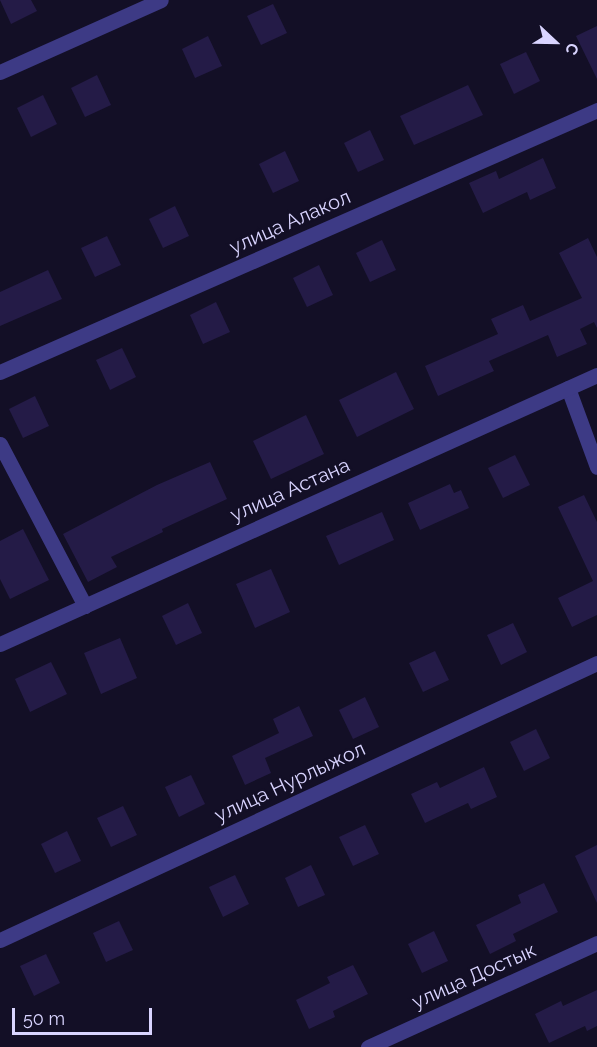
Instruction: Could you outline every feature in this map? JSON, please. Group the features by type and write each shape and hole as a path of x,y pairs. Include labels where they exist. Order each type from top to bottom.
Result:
{"street":[{"path":"0,72 161,0"},
{"name":"улица Алакол","path":"0,372 597,110"},
{"name":"улица Астана","path":"0,644 597,375"},
{"path":"568,388 597,467"},
{"path":"0,444 86,606"},
{"name":"улица Нурлыжол","path":"0,940 597,663"},
{"name":"улица Достык","path":"368,1047 597,943"}],"building":[{"path":"0,0 31,0 37,11 11,24"},
{"path":"273,4 287,33 261,45 247,16"},
{"path":"597,26 597,79 576,36"},
{"path":"208,36 222,66 195,78 182,49"},
{"path":"526,52 540,81 514,94 500,64"},
{"path":"97,75 111,105 85,117 71,88"},
{"path":"468,85 483,115 414,145 400,116"},
{"path":"43,95 57,124 31,137 17,108"},
{"path":"370,130 384,160 358,172 344,143"},
{"path":"285,151 299,181 273,193 259,164"},
{"path":"543,158 556,188 530,200 527,192 483,213 469,183 496,171 499,179"},
{"path":"175,206 189,236 163,248 149,219"},
{"path":"107,236 121,265 95,277 81,248"},
{"path":"588,238 597,257 597,328 594,322 580,329 587,344 557,357 548,335 489,361 494,371 438,396 425,366 498,334 491,319 523,305 530,321 582,298 559,253"},
{"path":"382,240 396,270 370,282 356,253"},
{"path":"319,265 333,295 307,307 293,278"},
{"path":"48,270 62,299 0,326 0,292"},
{"path":"216,302 230,332 203,344 190,315"},
{"path":"122,348 136,377 110,390 96,360"},
{"path":"396,372 414,409 357,437 339,400"},
{"path":"35,396 49,426 23,438 9,409"},
{"path":"306,415 324,454 271,479 253,441"},
{"path":"515,455 530,485 503,498 488,468"},
{"path":"210,462 227,499 162,529 163,532 111,557 117,567 88,582 63,534 157,485"},
{"path":"450,484 454,493 461,490 469,508 420,530 408,503"},
{"path":"584,495 597,522 597,615 572,627 558,598 593,581 558,507"},
{"path":"382,512 394,540 339,565 326,536"},
{"path":"23,529 49,580 10,599 0,579 0,541"},
{"path":"271,569 290,612 255,628 236,584"},
{"path":"188,603 202,633 176,645 162,616"},
{"path":"513,623 527,652 501,665 487,635"},
{"path":"120,638 137,678 101,694 84,653"},
{"path":"435,651 449,680 423,692 409,663"},
{"path":"51,662 67,694 30,712 15,679"},
{"path":"365,697 379,727 353,739 339,710"},
{"path":"299,706 313,736 265,758 271,773 245,785 232,756 279,733 273,719"},
{"path":"536,729 550,758 524,771 510,742"},
{"path":"484,767 497,797 471,809 468,803 425,823 411,794 437,782 440,788"},
{"path":"191,775 205,804 179,817 165,787"},
{"path":"123,806 137,835 111,847 97,818"},
{"path":"365,825 379,854 353,866 339,837"},
{"path":"67,831 81,861 55,873 41,844"},
{"path":"597,845 597,903 575,856"},
{"path":"311,865 325,895 298,907 285,878"},
{"path":"235,875 249,904 223,917 209,887"},
{"path":"544,883 558,912 513,934 516,941 490,954 476,925 521,903 518,895"},
{"path":"119,921 133,950 106,962 93,933"},
{"path":"434,931 448,961 422,973 408,944"},
{"path":"46,954 60,983 34,996 20,966"},
{"path":"353,965 368,994 333,1011 335,1017 309,1029 296,1000 330,983 327,977"},
{"path":"597,990 597,1026 587,1031 585,1026 549,1043 535,1014 561,1001 563,1006"}]}
